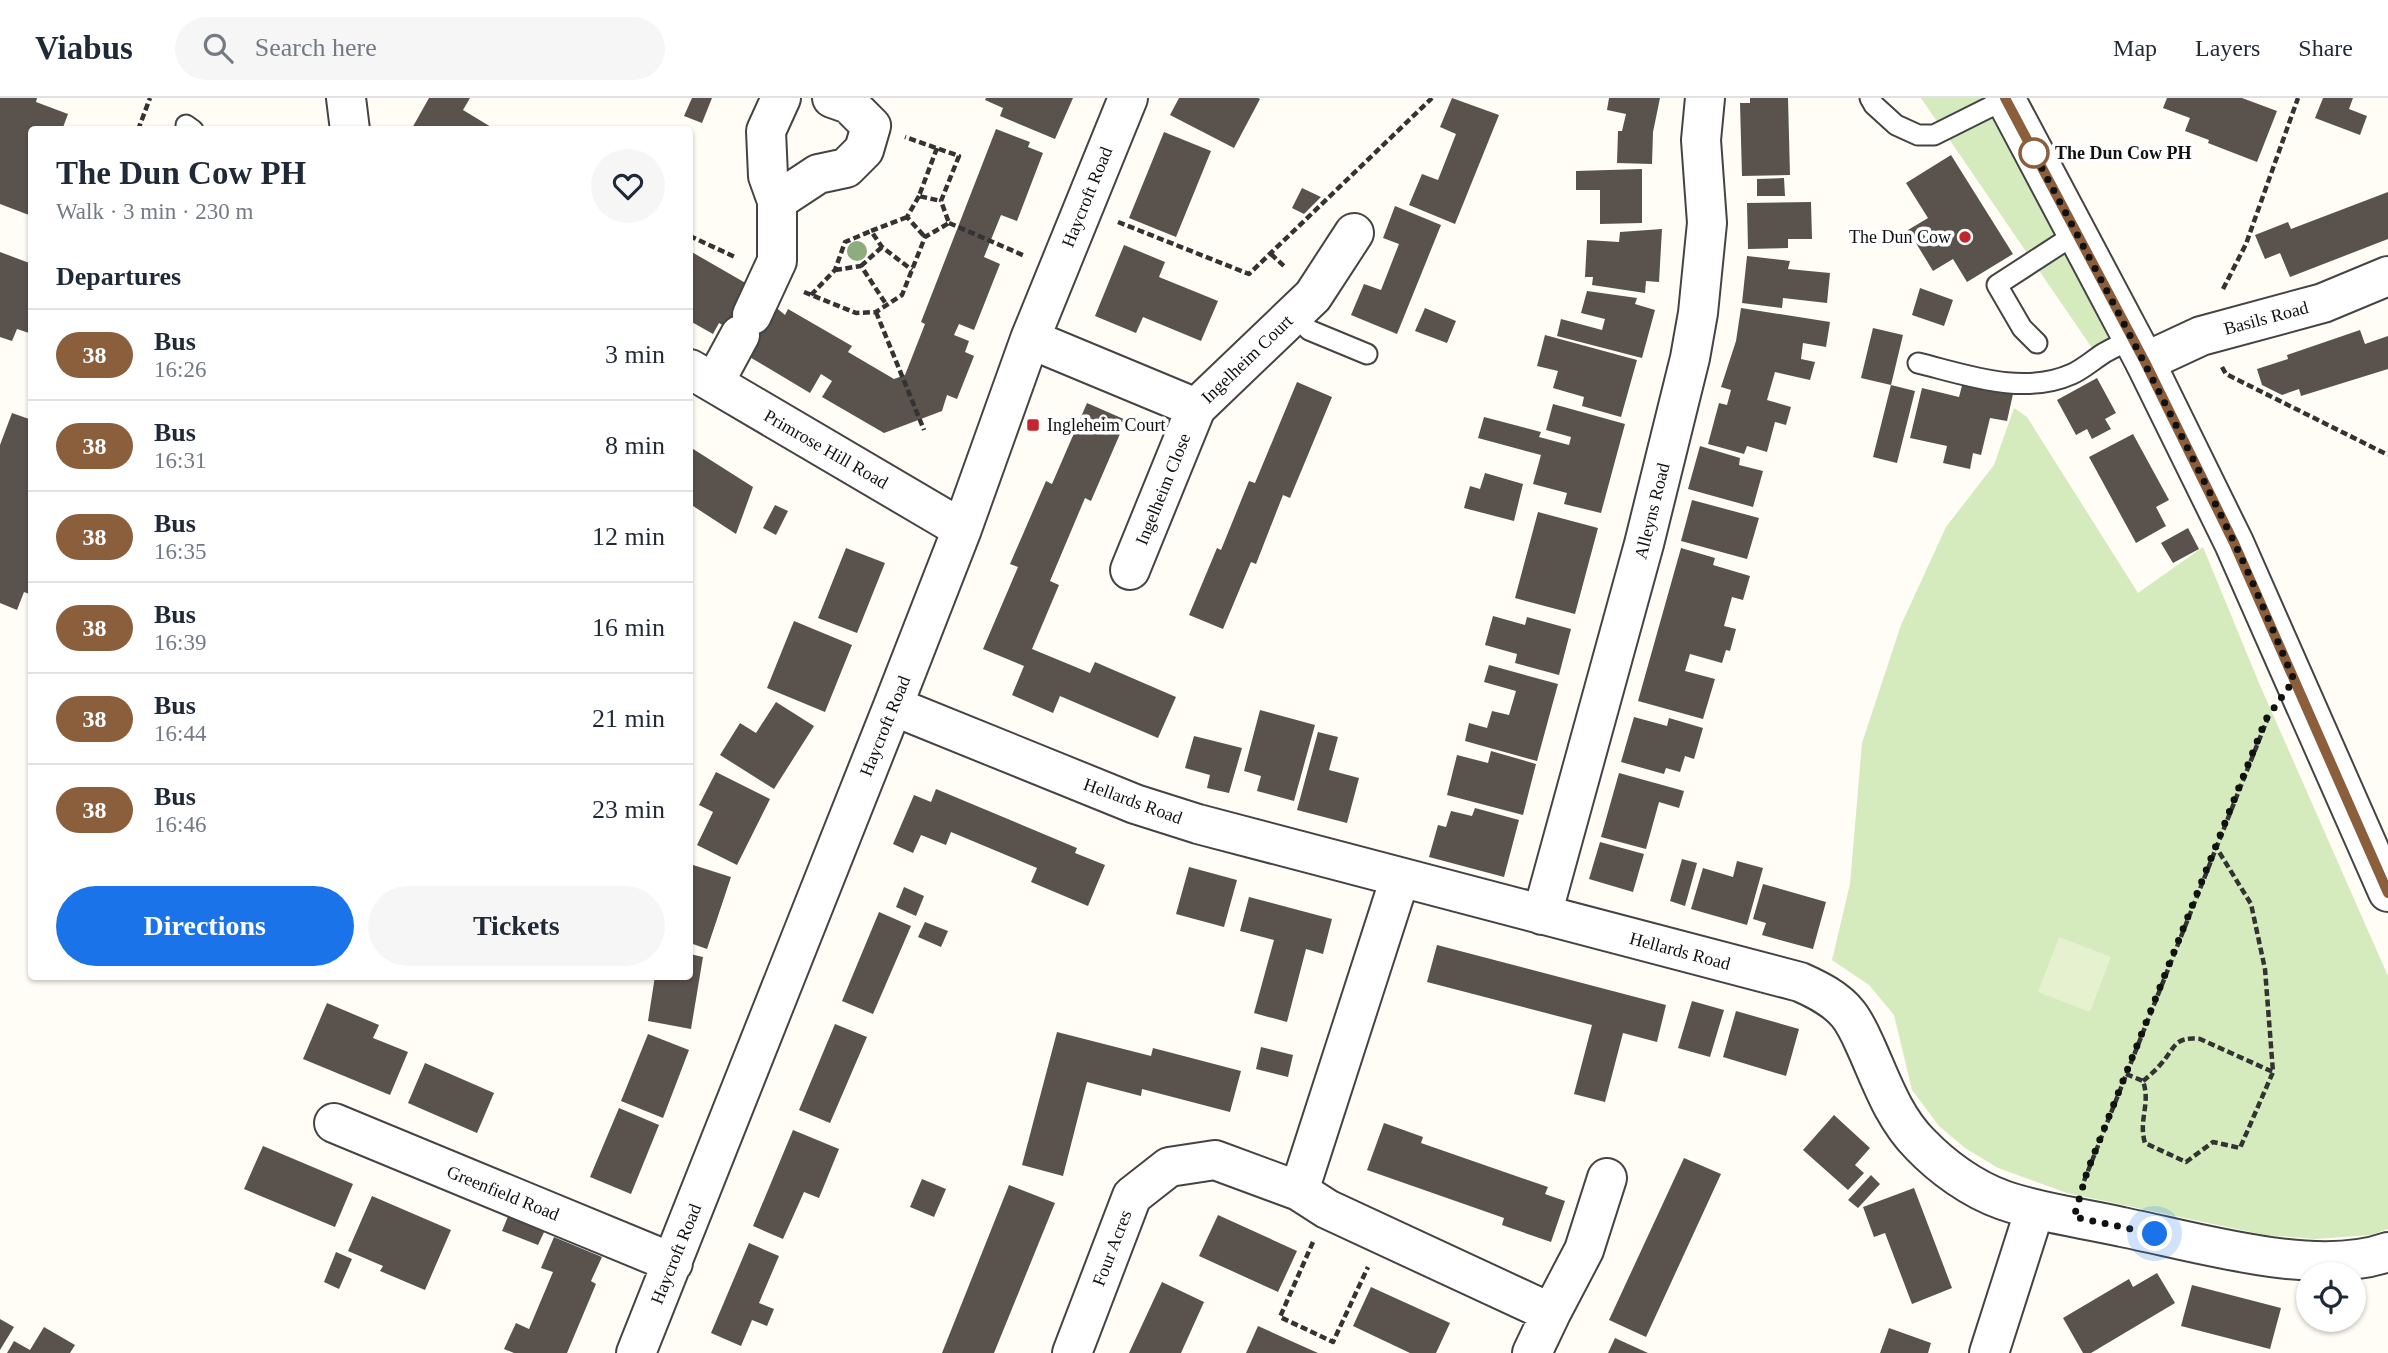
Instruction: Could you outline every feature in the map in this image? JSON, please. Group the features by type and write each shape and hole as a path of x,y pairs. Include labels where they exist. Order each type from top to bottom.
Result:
{"street":[{"path":"346,98 350,126"},
{"path":"702,376 746,325 777,261 777,201 768,176 766,131 782,98"},
{"path":"777,201 818,174 846,168 864,150 872,125 849,104 832,98"},
{"name":"Haycroft Road","path":"636,1353 962,529 1030,339 1128,98"},
{"name":"Alleyns Road","path":"1542,915 1644,544 1690,358 1698,313 1707,223 1701,140 1705,98"},
{"path":"2005,99 2139,350 2234,543 2388,892"},
{"name":"Ingelheim Court","path":"1030,339 1196,408 1313,296 1354,233"},
{"name":"Basils Road","path":"2139,350 2323,303 2388,276"},
{"name":"Primrose Hill Road","path":"702,376 962,529"},
{"name":"Ingelheim Close","path":"1130,570 1196,408"},
{"name":"Hellards Road","path":"893,706 1135,804 1198,824 1800,982 1822,992 1848,1014 1857,1027 1892,1106 1918,1143 1940,1163 1980,1190 2003,1200 2263,1256 2315,1262 2344,1262 2388,1252"},
{"path":"1313,1200 1400,878"},
{"name":"Greenfield Road","path":"334,1124 673,1262"},
{"name":"Four Acres","path":"1072,1353 1132,1196 1169,1167 1215,1160 1313,1200 1551,1313"},
{"path":"1532,1353 1584,1250 1607,1178"},
{"path":"1989,1353 2035,1209"}],"lane":[{"path":"1870,98 1896,125 1918,135 1934,135 2005,99"},
{"path":"2037,343 2022,328 1997,285 2077,233"},
{"path":"1295,313 1309,330 1367,354"},
{"path":"1918,363 2003,383 2026,383 2053,380 2072,373 2106,352 2139,350"}],"path":[{"path":"140,126 150,98"},
{"path":"1082,208 1249,274 1432,98"},
{"path":"2298,98 2246,244 2201,336 2226,374 2388,455"},
{"path":"872,125 959,156 941,201 949,223 1058,270"},
{"path":"811,295 835,270 845,243 907,217 919,196 937,148"},
{"path":"919,196 941,201"},
{"path":"907,217 925,237"},
{"path":"693,237 811,295 856,313 876,312 902,295 925,237 949,223"},
{"path":"871,231 882,247 912,270"},
{"path":"835,270 861,266 882,247"},
{"path":"861,266 886,304"},
{"path":"876,312 924,430"},
{"path":"2074,1217 2087,1172 2266,719 2294,680"},
{"path":"2126,1074 2143,1081 2148,1095 2141,1129 2145,1143 2186,1162 2213,1142 2241,1148 2273,1072 2265,969 2251,904 2216,846"},
{"path":"2143,1081 2162,1064 2179,1041 2189,1038 2200,1040 2273,1072"},
{"path":"1313,1200 1280,1317 1333,1342 1383,1235"}],"green space":[{"path":"1921,98 1982,98 2112,339 2092,348"},
{"path":"2014,408 2027,417 2138,593 2203,547 2259,683 2388,976 2388,1229 2371,1235 2315,1239 2265,1235 2067,1193 1998,1168 1965,1148 1939,1126 1912,1090 1894,1015 1869,985 1832,960 1850,884 1862,743 1901,625 1946,527 1994,465"},
{"path":"2059,937 2111,957 2090,1012 2038,992"}],"building":[{"path":"0,98 37,98 36,102 68,114 64,126 28,126 28,215 0,204"},
{"path":"429,98 470,98 463,110 489,126 413,126"},
{"path":"692,98 712,98 702,123 684,116"},
{"path":"1073,98 1055,139 1000,116 1003,108 985,100"},
{"path":"1179,98 1260,99 1234,148 1170,115"},
{"path":"1452,98 1499,115 1455,224 1409,205 1422,174 1438,180 1456,134 1440,127"},
{"path":"1609,98 1660,98 1653,132 1652,164 1617,163 1618,131 1622,131 1626,114 1607,110"},
{"path":"1750,98 1788,98 1790,175 1742,176 1740,103 1750,103"},
{"path":"2167,98 2242,98 2277,111 2257,162 2185,131 2190,118 2163,108"},
{"path":"2323,98 2353,98 2349,109 2367,116 2360,135 2315,118"},
{"path":"996,129 1030,142 1028,147 1043,153 1017,221 1001,215 984,257 1000,264 974,330 959,324 954,335 969,341 965,352 974,356 957,399 947,395 942,411 884,433 822,397 832,381 821,374 810,393 748,356 755,344 719,323 713,334 693,323 693,253 749,285 785,315 788,309 852,346 848,352 894,379 905,375 925,324 921,322"},
{"path":"1164,132 1211,151 1176,237 1129,218"},
{"path":"1951,155 2013,254 1967,282 1953,259 1933,271 1908,230 1928,218 1906,183"},
{"path":"1642,169 1642,223 1600,224 1600,190 1576,190 1576,171"},
{"path":"1784,178 1785,196 1757,196 1757,179"},
{"path":"1302,188 1321,197 1304,214 1292,208"},
{"path":"2388,192 2388,239 2290,277 2280,253 2265,259 2255,235 2288,222 2291,229"},
{"path":"1811,202 1812,239 1788,239 1788,248 1748,249 1747,203"},
{"path":"1395,206 1441,225 1397,334 1351,315 1364,284 1381,290 1399,244 1383,238"},
{"path":"1662,229 1659,282 1646,281 1645,293 1592,285 1593,277 1585,277 1587,240 1619,242 1620,232"},
{"path":"1124,245 1165,262 1159,277 1218,301 1201,341 1143,317 1136,333 1095,316"},
{"path":"0,252 28,262 28,333 17,329 12,341 0,337"},
{"path":"1747,256 1790,261 1788,269 1830,273 1827,303 1783,298 1782,308 1742,303"},
{"path":"1920,288 1953,300 1944,326 1912,315"},
{"path":"1587,291 1637,298 1635,304 1655,310 1642,358 1557,336 1561,319 1602,330 1605,319 1581,313"},
{"path":"1425,308 1456,321 1447,343 1415,331"},
{"path":"1741,308 1830,322 1826,347 1803,343 1801,359 1815,362 1810,380 1775,372 1767,400 1791,407 1786,425 1775,422 1767,452 1747,446 1744,454 1708,444 1719,403 1727,405 1731,390 1721,387 1736,341"},
{"path":"1873,328 1903,335 1891,385 1861,378"},
{"path":"2360,330 2365,344 2388,336 2388,369 2301,396 2299,389 2282,395 2262,385 2257,369 2288,359 2287,355"},
{"path":"1545,335 1637,360 1621,417 1582,406 1584,397 1553,388 1558,371 1537,366"},
{"path":"2097,378 2116,413 2105,419 2111,429 2092,439 2087,429 2076,435 2057,400"},
{"path":"1297,382 1332,397 1290,498 1283,495 1256,564 1251,562 1223,629 1189,615 1217,548 1221,550 1249,481 1255,483"},
{"path":"1963,382 2013,394 2007,421 1990,418 1981,455 1973,453 1970,469 1943,463 1947,446 1910,438 1922,388 1959,397"},
{"path":"1891,385 1915,391 1897,463 1873,457"},
{"path":"1087,403 1126,420 1091,501 1085,498 1050,581 1059,585 1032,649 1090,673 1095,662 1176,697 1158,738 1060,696 1053,713 1012,695 1024,666 983,649 1018,567 1010,564 1046,481 1052,484"},
{"path":"1553,404 1625,424 1601,513 1564,504 1567,493 1533,484 1541,455 1478,438 1484,417 1541,432 1539,437 1569,445 1571,437 1546,430"},
{"path":"12,413 28,419 28,594 24,592 17,610 0,603 0,445"},
{"path":"2133,434 2169,500 2156,507 2166,526 2136,543 2089,457"},
{"path":"1700,446 1740,458 1739,465 1763,471 1753,507 1688,489"},
{"path":"693,449 753,487 736,534 693,506"},
{"path":"1485,473 1523,484 1514,521 1464,508 1470,486 1480,489"},
{"path":"1692,500 1759,518 1747,559 1681,541"},
{"path":"775,505 788,511 776,535 763,528"},
{"path":"1538,512 1598,528 1575,614 1515,598"},
{"path":"2188,528 2199,549 2173,563 2161,543"},
{"path":"846,548 885,563 857,633 818,618"},
{"path":"1681,548 1715,558 1713,565 1750,576 1743,600 1732,597 1724,626 1736,629 1730,651 1726,650 1722,663 1690,654 1685,671 1715,679 1703,719 1638,701"},
{"path":"1493,616 1525,625 1527,617 1571,629 1559,675 1515,663 1517,654 1485,645"},
{"path":"794,621 852,645 825,712 767,688"},
{"path":"1489,665 1558,684 1537,761 1465,741 1469,723 1487,728 1492,711 1509,715 1516,691 1484,682"},
{"path":"776,702 814,726 774,789 720,755 740,723 756,733"},
{"path":"1260,710 1315,725 1294,801 1257,791 1261,776 1244,771"},
{"path":"1634,717 1667,726 1669,718 1703,728 1694,759 1685,756 1680,772 1666,768 1664,774 1621,762"},
{"path":"1318,732 1338,737 1329,770 1359,778 1347,823 1297,810"},
{"path":"1194,736 1242,748 1229,793 1207,788 1210,775 1185,768"},
{"path":"1491,751 1536,764 1523,815 1447,795 1457,755 1488,763"},
{"path":"716,772 770,799 737,865 697,845 713,812 699,805"},
{"path":"1619,773 1684,791 1679,808 1659,802 1646,849 1601,837"},
{"path":"936,789 1077,848 1075,853 1105,865 1088,906 1031,882 1037,868 951,832 946,845 921,835 913,853 893,844 914,795 931,802"},
{"path":"1475,808 1519,820 1504,877 1429,857 1438,825 1446,827 1451,811 1472,816"},
{"path":"1600,842 1644,854 1633,892 1589,879"},
{"path":"1682,859 1697,863 1685,906 1670,901"},
{"path":"1737,861 1763,868 1747,925 1691,909 1703,868 1733,877"},
{"path":"693,865 731,877 707,949 693,944"},
{"path":"1189,867 1237,880 1224,927 1176,914"},
{"path":"1763,884 1826,902 1813,949 1762,935 1766,923 1753,919"},
{"path":"904,887 924,896 916,916 896,907"},
{"path":"1249,897 1332,919 1323,954 1306,949 1287,1022 1254,1013 1274,940 1240,931"},
{"path":"879,912 911,926 873,1014 842,1001"},
{"path":"925,922 948,931 941,947 918,937"},
{"path":"1437,945 1666,1005 1657,1042 1623,1033 1605,1102 1574,1094 1592,1025 1427,982"},
{"path":"693,955 703,957 691,1029 648,1021 654,980 693,980"},
{"path":"1692,1001 1724,1010 1710,1057 1678,1048"},
{"path":"327,1003 379,1025 373,1038 408,1052 390,1095 303,1059"},
{"path":"1736,1011 1799,1029 1786,1076 1723,1057"},
{"path":"835,1024 867,1037 830,1123 799,1110"},
{"path":"1057,1032 1151,1056 1153,1048 1241,1071 1230,1112 1142,1089 1141,1096 1087,1082 1063,1176 1022,1165"},
{"path":"648,1034 689,1050 663,1118 621,1101"},
{"path":"1261,1047 1293,1055 1288,1077 1256,1069"},
{"path":"425,1063 494,1093 477,1133 408,1103"},
{"path":"619,1108 659,1125 631,1194 590,1177"},
{"path":"1834,1115 1870,1148 1855,1165 1864,1173 1848,1190 1803,1150"},
{"path":"1384,1123 1423,1137 1421,1143 1548,1187 1545,1194 1565,1201 1551,1242 1502,1225 1504,1218 1367,1170"},
{"path":"793,1130 839,1149 819,1198 804,1192 783,1239 753,1226"},
{"path":"263,1146 353,1184 335,1227 244,1189"},
{"path":"1684,1158 1721,1174 1646,1337 1609,1320"},
{"path":"1871,1175 1880,1184 1858,1208 1848,1200"},
{"path":"922,1179 946,1189 934,1217 910,1207"},
{"path":"1009,1185 1055,1203 994,1353 942,1353"},
{"path":"1914,1188 1952,1288 1912,1304 1885,1233 1874,1237 1863,1207"},
{"path":"372,1196 451,1230 425,1290 380,1271 383,1266 348,1251"},
{"path":"509,1214 545,1230 538,1245 502,1231"},
{"path":"1218,1215 1297,1251 1278,1292 1199,1256"},
{"path":"554,1237 602,1257 591,1281 596,1284 567,1353 514,1353 504,1349 516,1323 529,1329 553,1272 541,1268"},
{"path":"749,1243 779,1256 759,1303 774,1309 767,1326 752,1320 741,1346 711,1333"},
{"path":"336,1252 352,1259 339,1289 324,1282"},
{"path":"2157,1273 2175,1303 2091,1353 2083,1353 2063,1318 2129,1279 2133,1287"},
{"path":"1162,1282 1204,1302 1181,1353 1129,1353"},
{"path":"2192,1285 2281,1308 2270,1349 2181,1326"},
{"path":"1371,1287 1450,1323 1436,1353 1410,1353 1353,1326"},
{"path":"0,1319 14,1327 0,1350"},
{"path":"1258,1326 1300,1345 1318,1353 1246,1353"},
{"path":"44,1327 75,1345 70,1353 7,1353 14,1341 30,1350"},
{"path":"1889,1328 1931,1343 1928,1353 1880,1353"},
{"path":"1615,1338 1648,1353 1608,1353"}],"bus line":[{"name":"38","path":"2005,98 2145,362 2234,543 2388,893"}],"place":[{"name":"The Dun Cow PH","path":"2034,153"},
{"name":"The Dun Cow","path":"1965,237"},
{"name":"Ingleheim Court","path":"1033,425"}],"route":[{"path":"2034,153 2029,144 2133,338 2234,543 2294,680 2266,719 2087,1172 2074,1217 2155,1234"}]}
